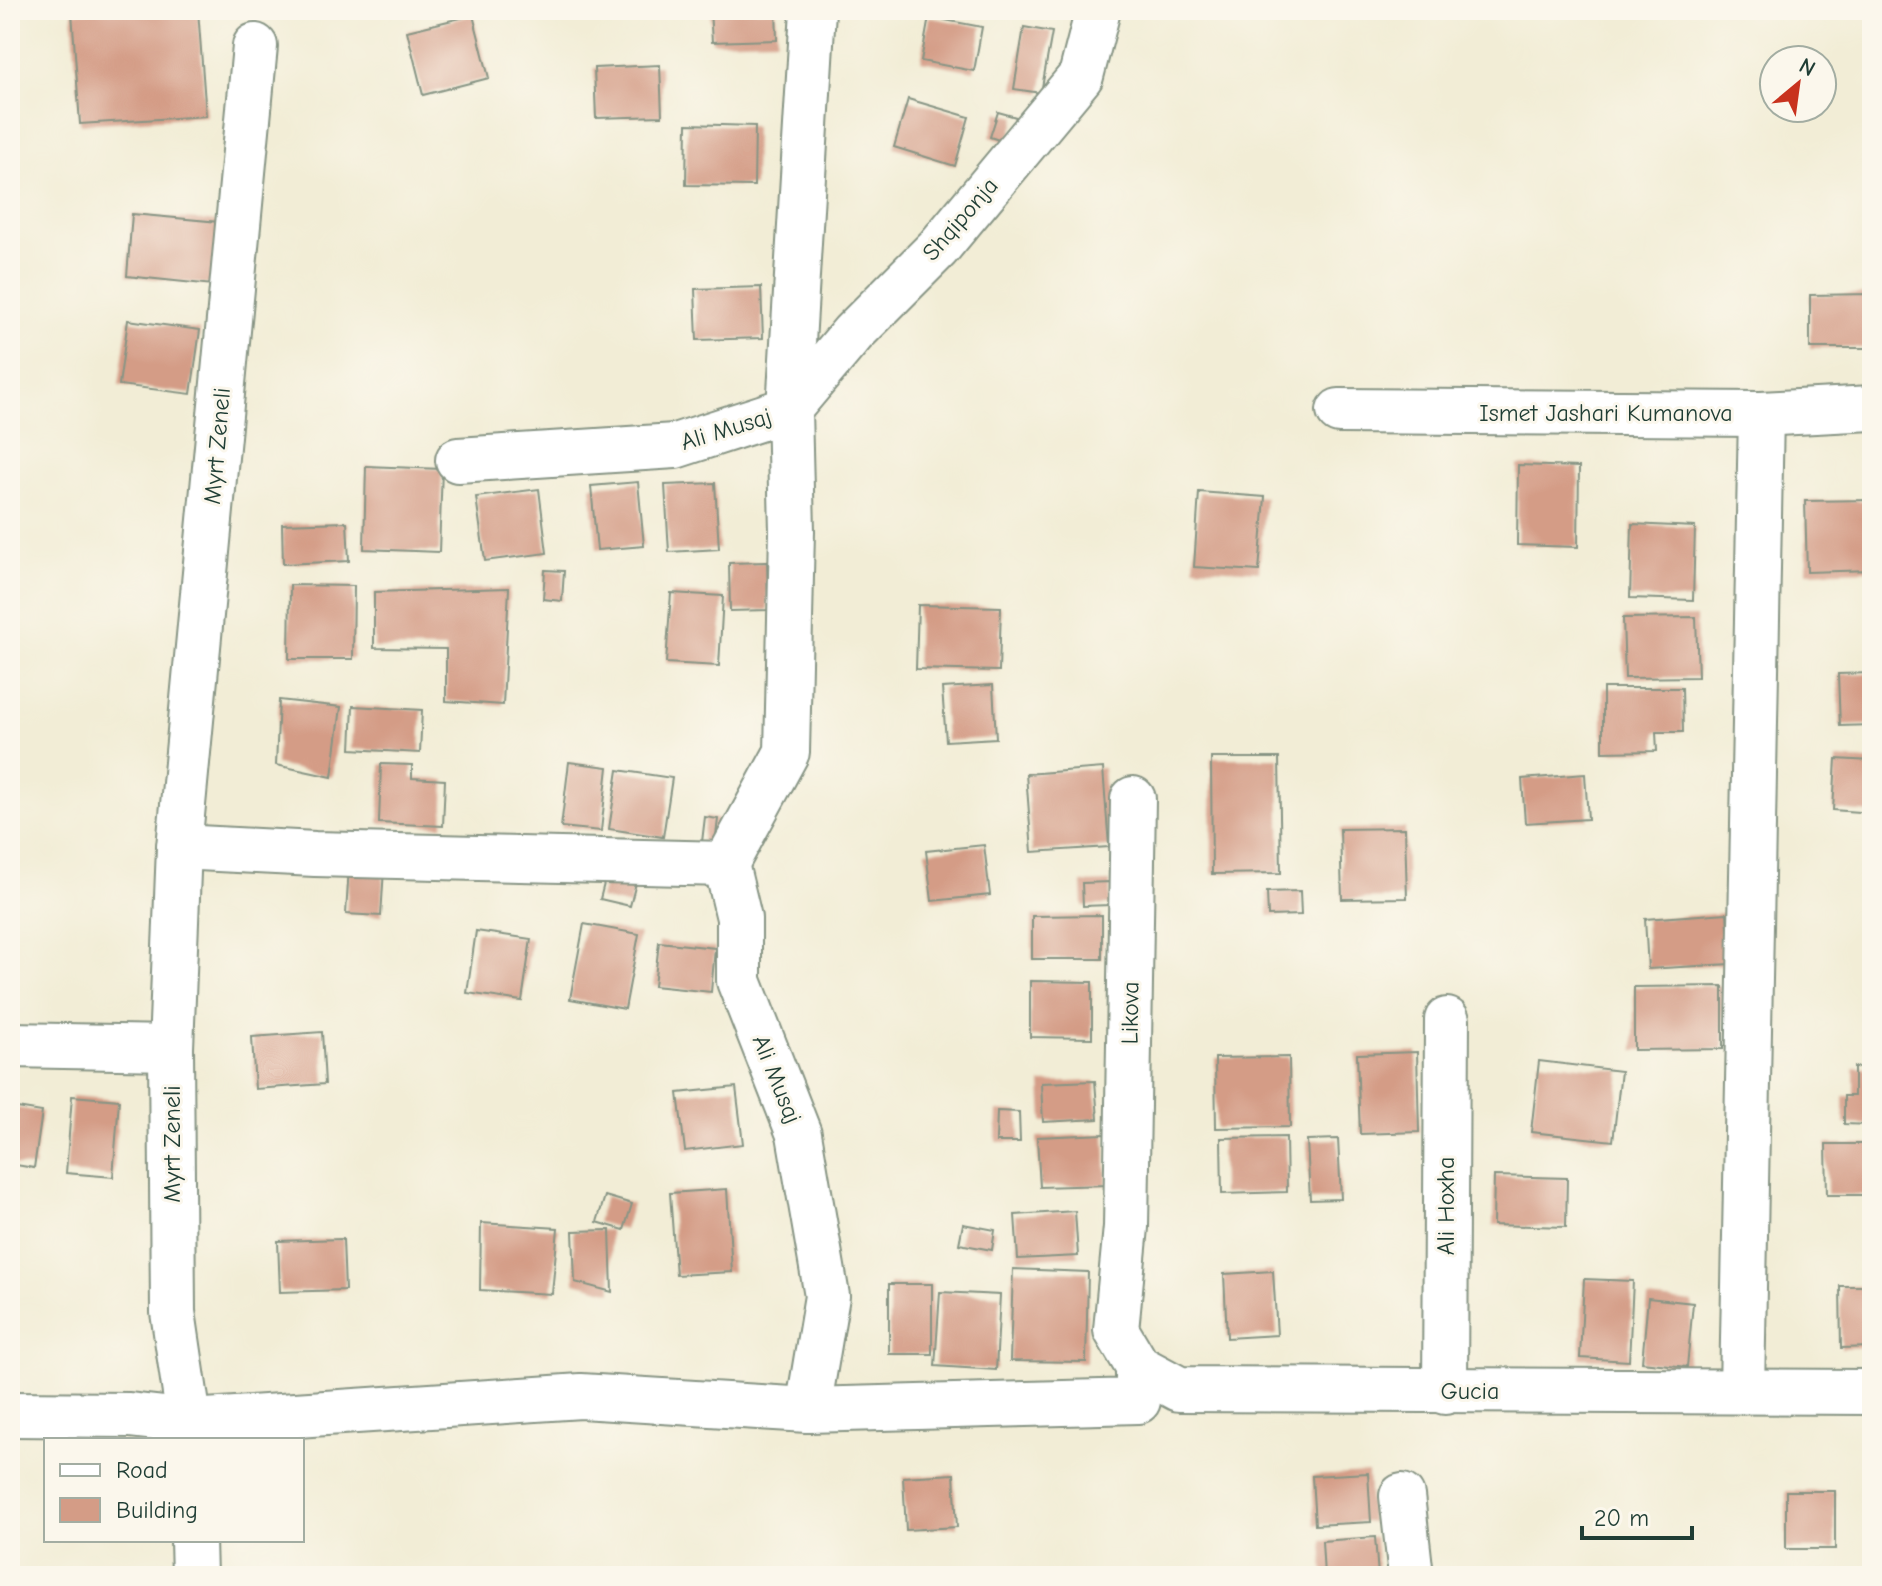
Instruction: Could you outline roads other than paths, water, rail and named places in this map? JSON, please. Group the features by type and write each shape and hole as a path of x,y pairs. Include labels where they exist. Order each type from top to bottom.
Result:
{"street":[{"path":"789,409 813,10"},
{"name":"Shqiponja","path":"789,409 853,333 938,248 1081,76 1098,10"},
{"name":"Myrt Zeneli","path":"191,1431 173,1312 171,1048 179,847 255,46"},
{"name":"Ismet Jashari Kumanova","path":"1339,411 1761,414 1872,408"},
{"name":"Ali Musaj","path":"458,460 675,446 789,409 792,531 787,752 726,864 739,918 739,981 799,1134 827,1296 808,1410"},
{"path":"1742,1390 1761,414"},
{"name":"Likova","path":"1133,799 1126,1227 1116,1330 1138,1367"},
{"path":"179,847 726,864"},
{"name":"Ali Hoxha","path":"1445,1392 1447,1020"},
{"path":"10,1045 171,1048"},
{"path":"10,1414 129,1415 191,1431 581,1396 808,1410 1138,1401 1138,1367"},
{"name":"Gucia","path":"1138,1367 1179,1389 1872,1392"},
{"path":"1402,1496 1411,1576"},
{"path":"193,1542 194,1576"}]}
